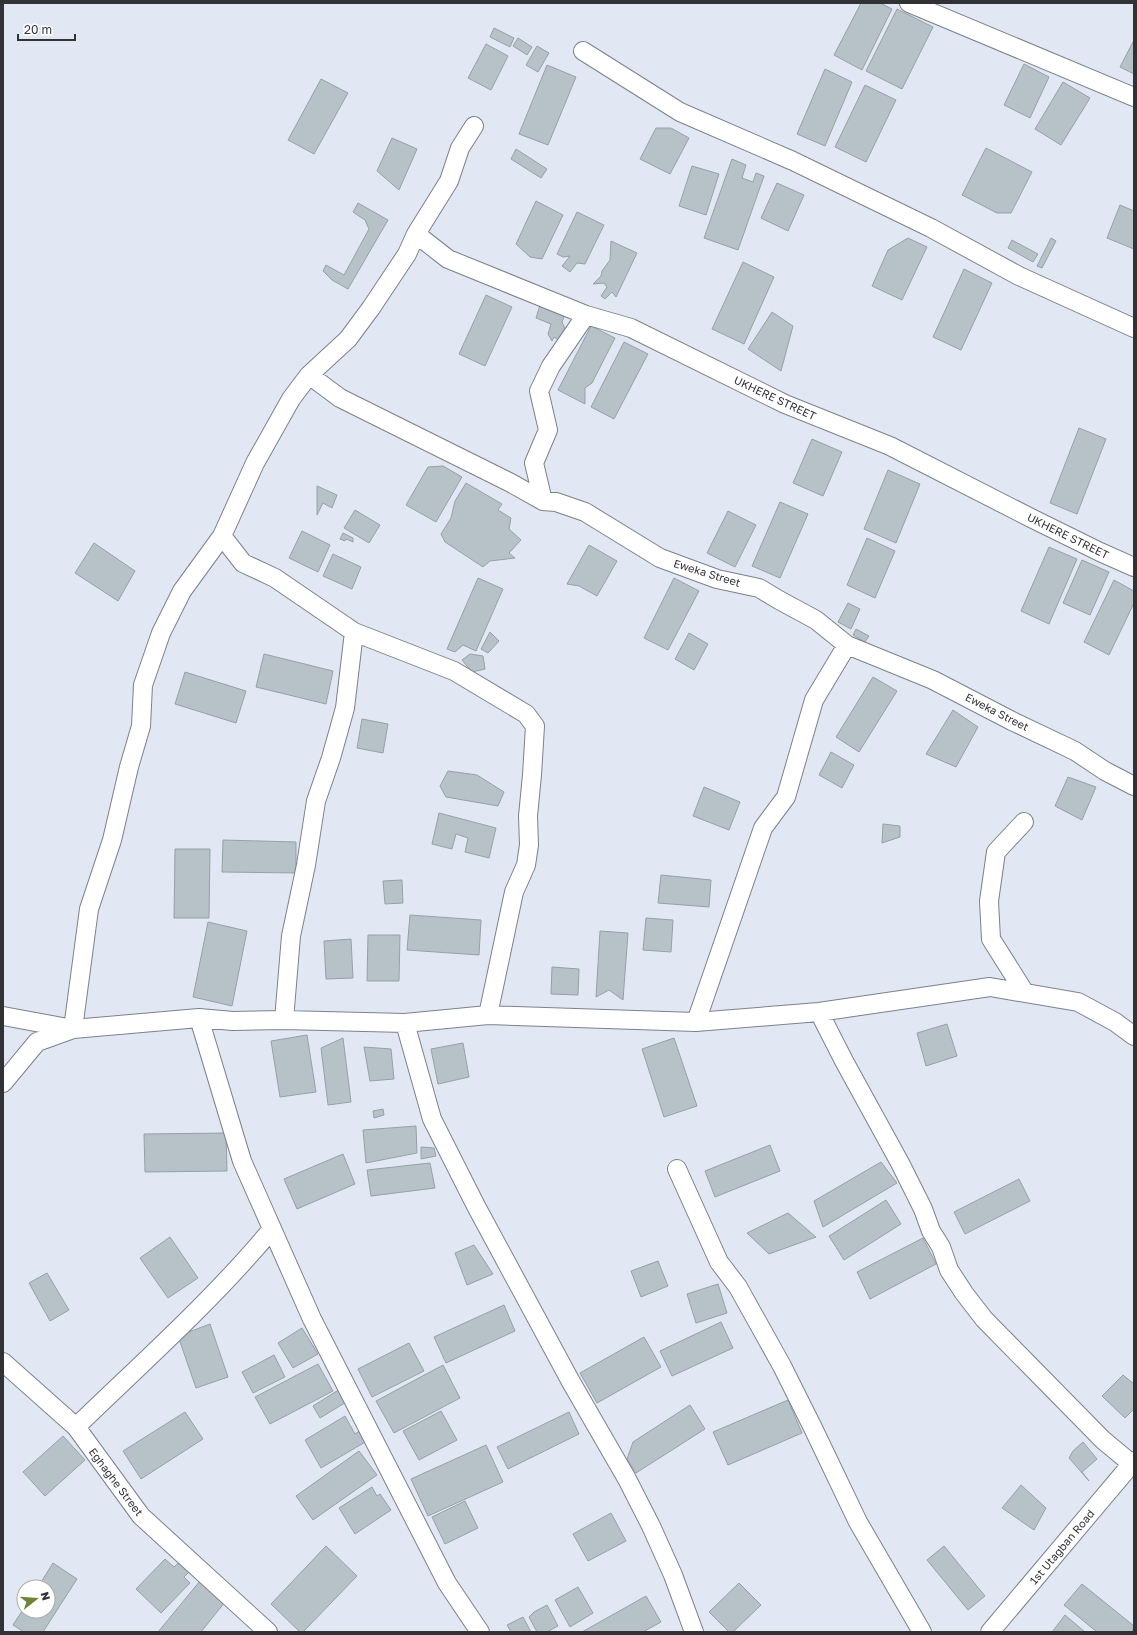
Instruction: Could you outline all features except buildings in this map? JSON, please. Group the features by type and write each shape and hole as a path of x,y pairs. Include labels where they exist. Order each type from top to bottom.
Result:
{"street":[{"path":"910,3 1134,97"},
{"path":"583,51 680,112 793,161 931,228 1019,276 1134,328"},
{"path":"73,1029 89,909 112,840 129,767 141,726 143,686 161,633 182,591 222,536 255,463 291,399 309,375 348,339 407,254 416,234 449,181 460,148 474,126"},
{"name":"UKHERE STREET","path":"416,234 448,259 586,315 631,328 785,404 890,446 1045,525 1134,567"},
{"path":"543,501 534,463 548,430 539,391 551,366 586,315"},
{"name":"Eweka Street","path":"309,375 340,398 511,483 543,501 556,502 585,512 660,558 717,579 759,588 816,620 847,645 933,680 1012,721 1075,750 1105,771 1134,786"},
{"path":"222,536 243,563 275,578 354,632 454,671 526,714 535,726 528,816 529,845 526,865 514,892 488,1015"},
{"path":"284,1020 291,936 306,865 316,801 331,758 345,708 354,632"},
{"path":"696,1022 763,828 786,797 814,700 847,645"},
{"path":"1024,822 996,852 989,901 991,939 1025,993"},
{"path":"3,1083 37,1042 73,1029 199,1018 233,1021 284,1020 405,1023 488,1015 696,1022 818,1012 990,987 1078,1002 1115,1022 1134,1036"},
{"path":"818,1012 900,1163 923,1209 931,1231 941,1247 949,1270 964,1293 984,1319 1103,1440 1133,1462"},
{"path":"3,1016 73,1029"},
{"path":"199,1018 242,1161 312,1319 447,1583 480,1632"},
{"path":"405,1023 432,1119 476,1206 571,1382 627,1479 651,1526 673,1575 694,1632"},
{"path":"677,1169 719,1262 738,1288 782,1366 814,1428 858,1522 922,1632"},
{"path":"76,1427 197,1309 254,1250 272,1229"},
{"name":"Eghaghe Street","path":"3,1362 76,1427 141,1516 268,1632"},
{"name":"1st Utagban Road","path":"990,1632 1133,1462"}]}
